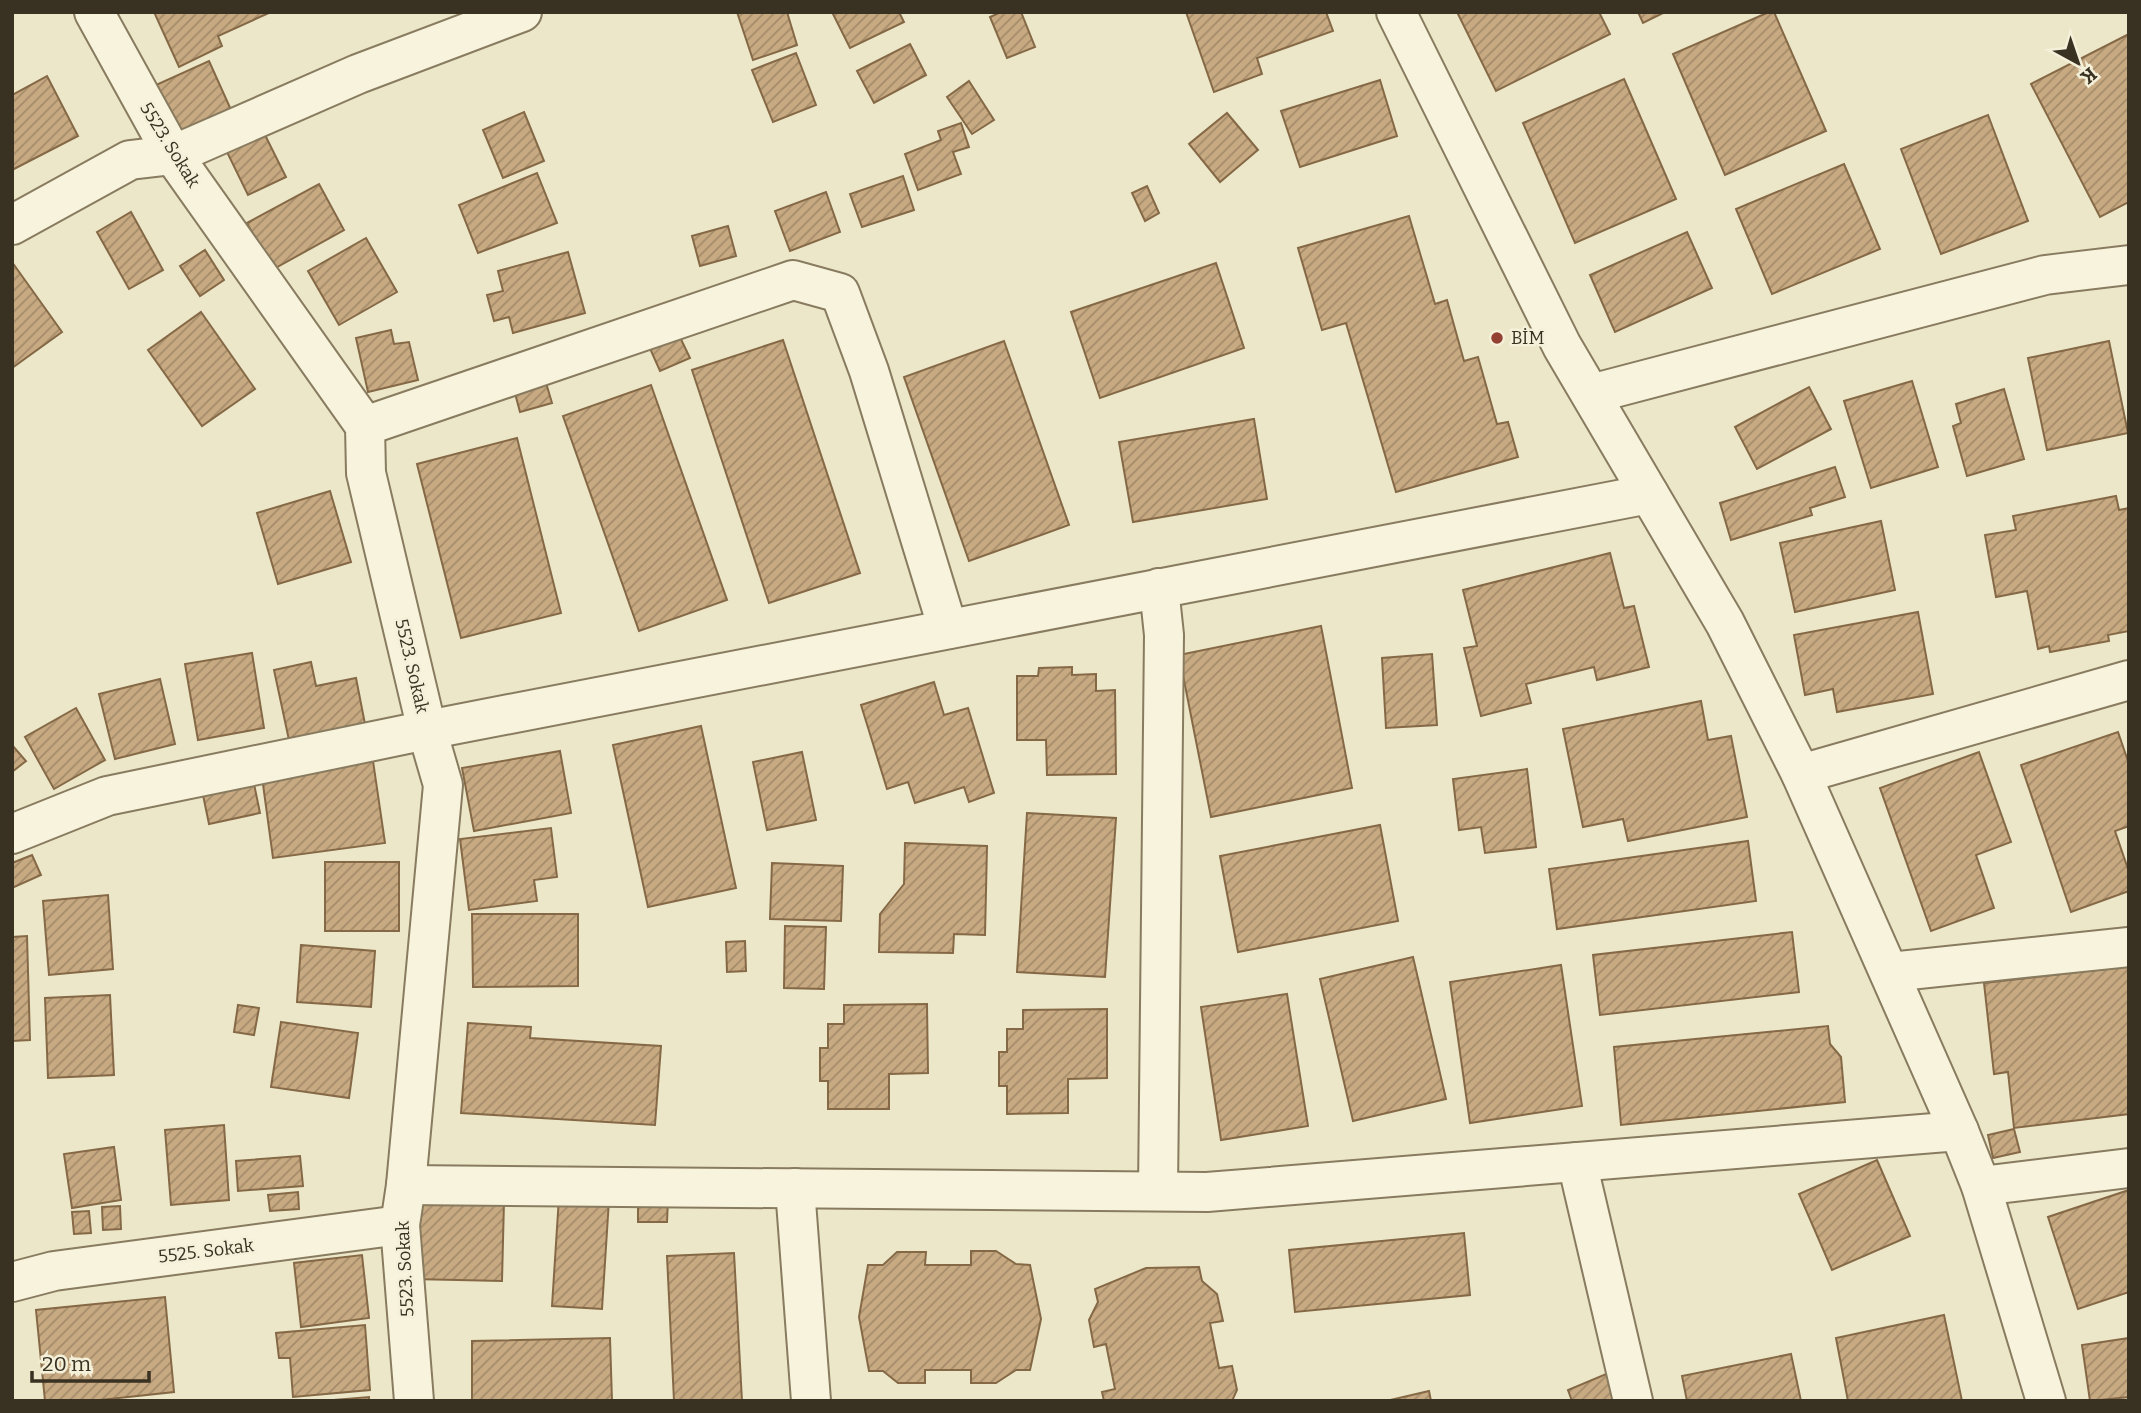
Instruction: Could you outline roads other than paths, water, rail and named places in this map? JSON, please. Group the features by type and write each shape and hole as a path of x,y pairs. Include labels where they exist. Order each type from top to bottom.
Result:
{"street":[{"name":"5523. Sokak","path":"94,12 173,155 365,426 366,473 427,730 443,785 400,1226 414,1401"},
{"path":"12,225 130,160 173,155 358,74 522,12"},
{"path":"1396,12 1562,346 1725,623 1801,774 1890,972 1981,1186 2046,1401"},
{"path":"1591,394 2045,275 2129,265"},
{"path":"365,426 793,280 840,293 869,371 948,629"},
{"path":"12,834 107,796 427,730 1649,494"},
{"path":"1157,1191 1164,635 1159,589"},
{"path":"1801,774 2129,680"},
{"path":"1890,972 2129,947"},
{"path":"406,1185 1207,1192 1959,1131"},
{"path":"1577,1162 1633,1401"},
{"path":"1981,1186 2129,1168"},
{"path":"795,1188 811,1401"},
{"name":"5525. Sokak","path":"12,1282 54,1271 400,1226"}],"place":[{"name":"BİM","path":"1497,338"}]}
